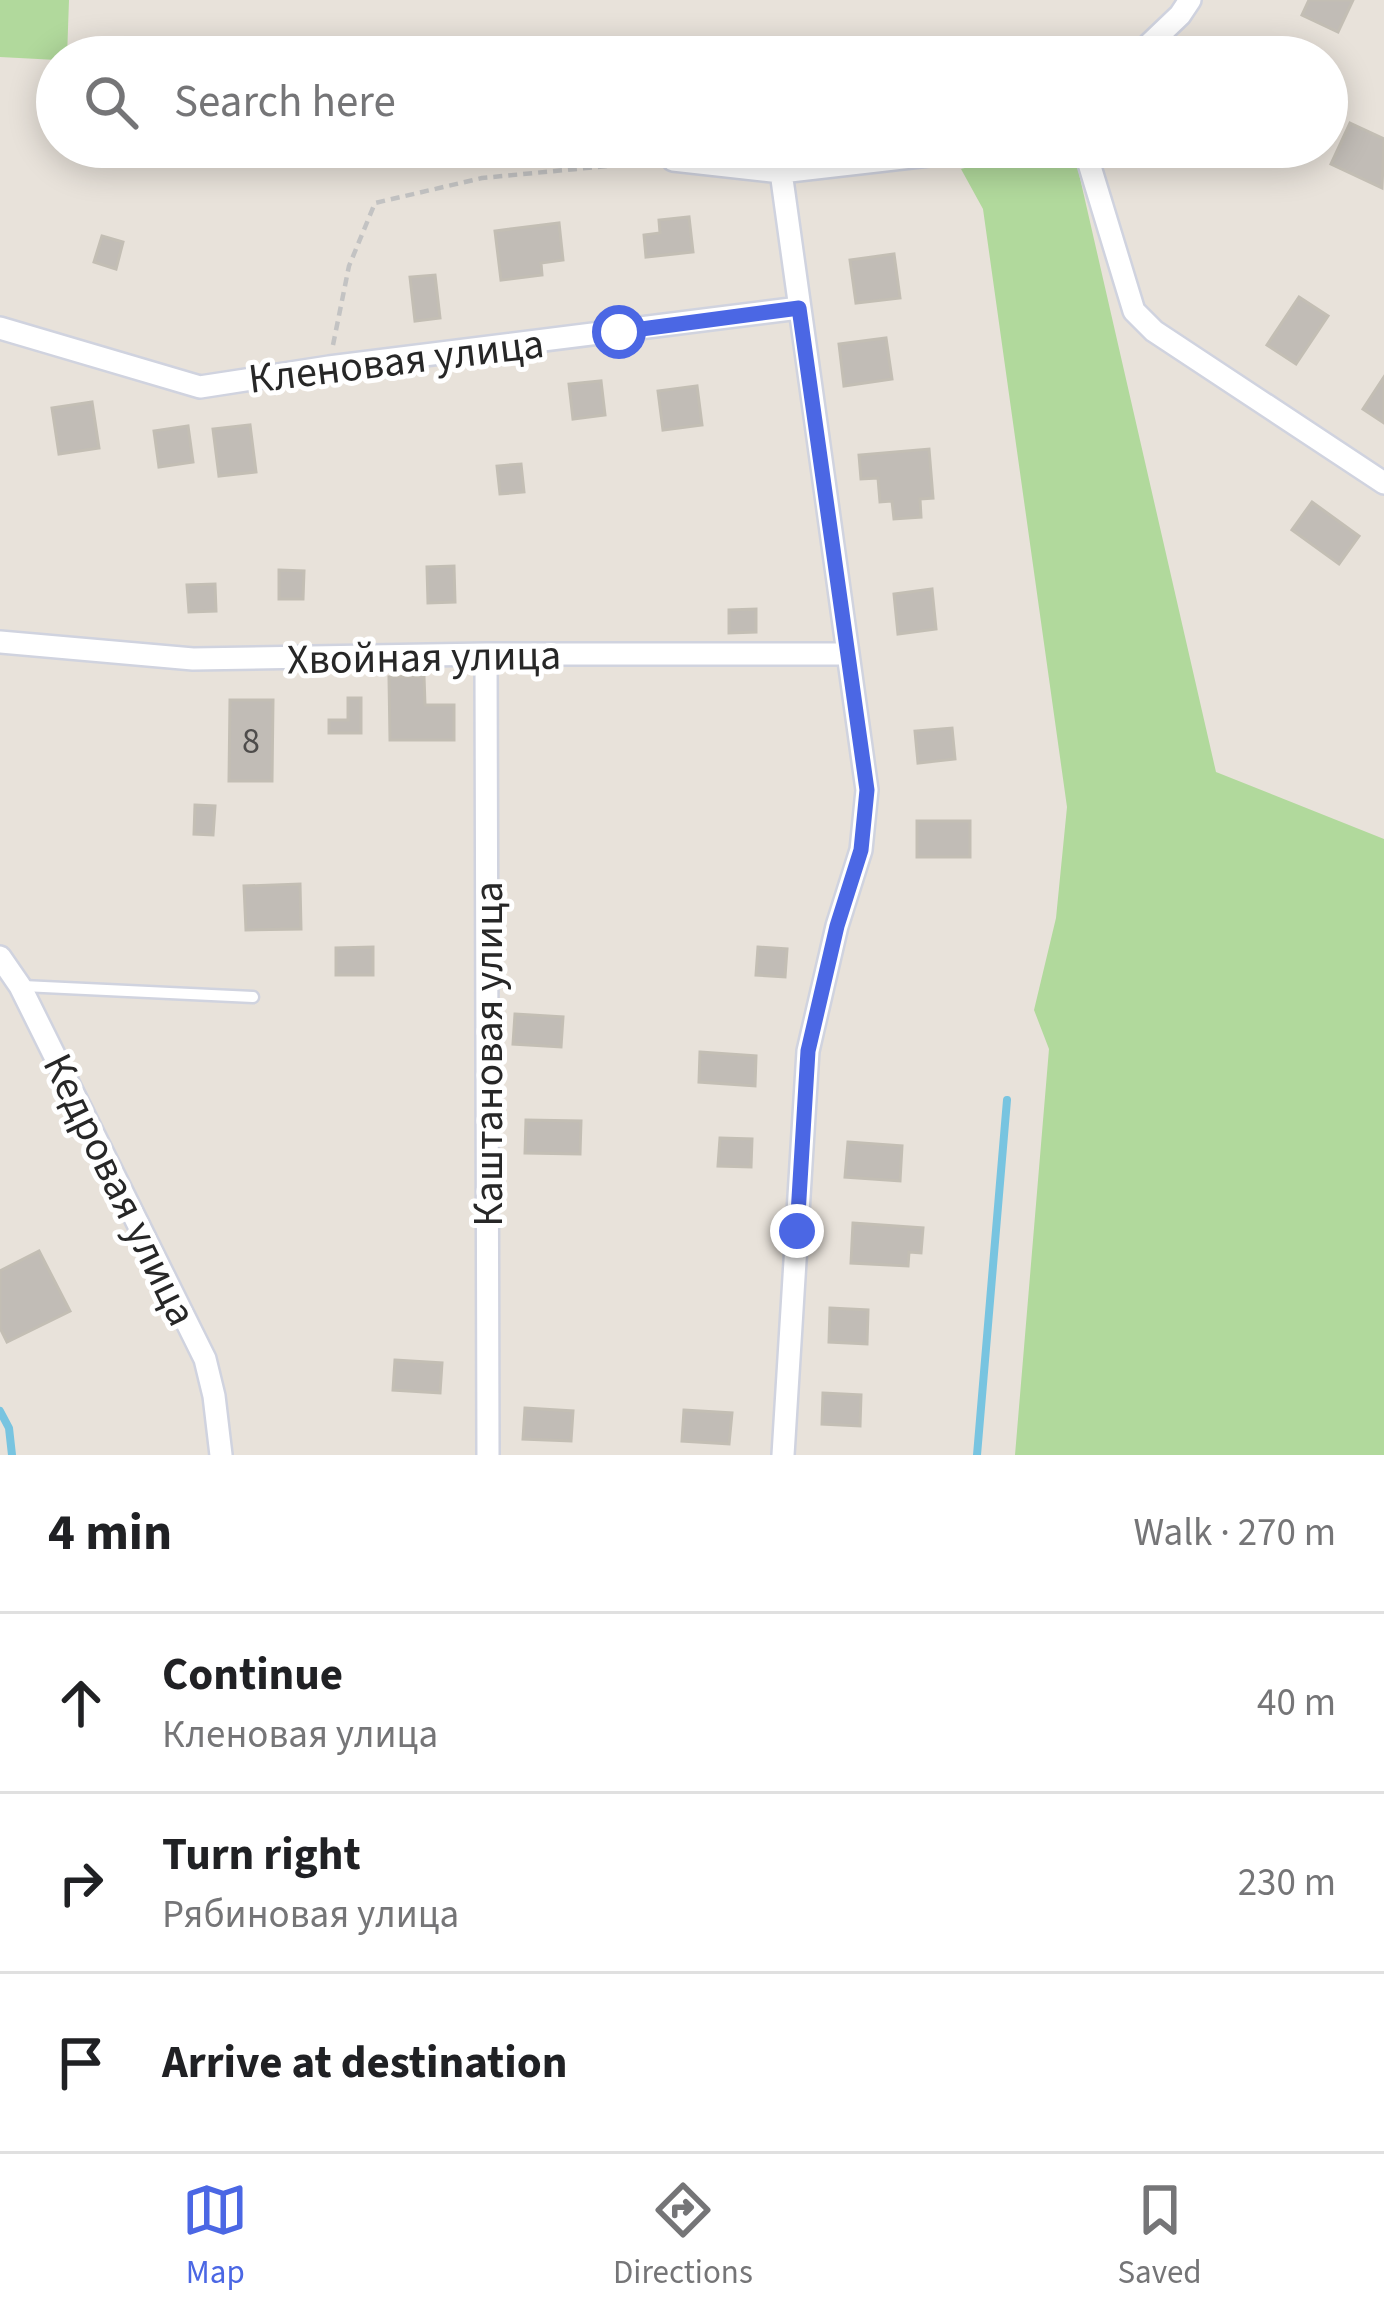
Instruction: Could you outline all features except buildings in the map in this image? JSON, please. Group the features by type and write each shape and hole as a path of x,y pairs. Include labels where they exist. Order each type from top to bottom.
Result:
{"street":[{"path":"1158,36 1190,0"},
{"path":"745,168 781,172 816,168"},
{"path":"1090,168 1134,311 1154,331 1384,483"},
{"path":"781,172 867,790 861,850 837,926 808,1051 784,1455"},
{"name":"Кленовая улица","path":"0,328 200,387 799,308"},
{"name":"Хвойная улица","path":"0,642 194,659 848,654"},
{"name":"Каштановая улица","path":"486,654 488,1455"},
{"name":"Кедровая улица","path":"0,957 20,986 205,1359 220,1455"}],"lane":[{"path":"20,986 253,997"}],"path":[{"path":"329,367 350,266 375,203 482,178 588,168"}],"green space":[{"path":"0,0 69,0 68,36 36,36 36,59 0,57"},
{"path":"1078,168 1216,772 1384,839 1384,1455 1015,1455 1049,1049 1034,1010 1056,918 1067,807 983,209 961,169"}],"waterway":[{"path":"977,1455 1007,1100"},
{"path":"0,1411 9,1428 12,1455"}],"route":[{"path":"619,332 799,308 867,790 861,850 837,926 808,1051 797,1231"}]}
